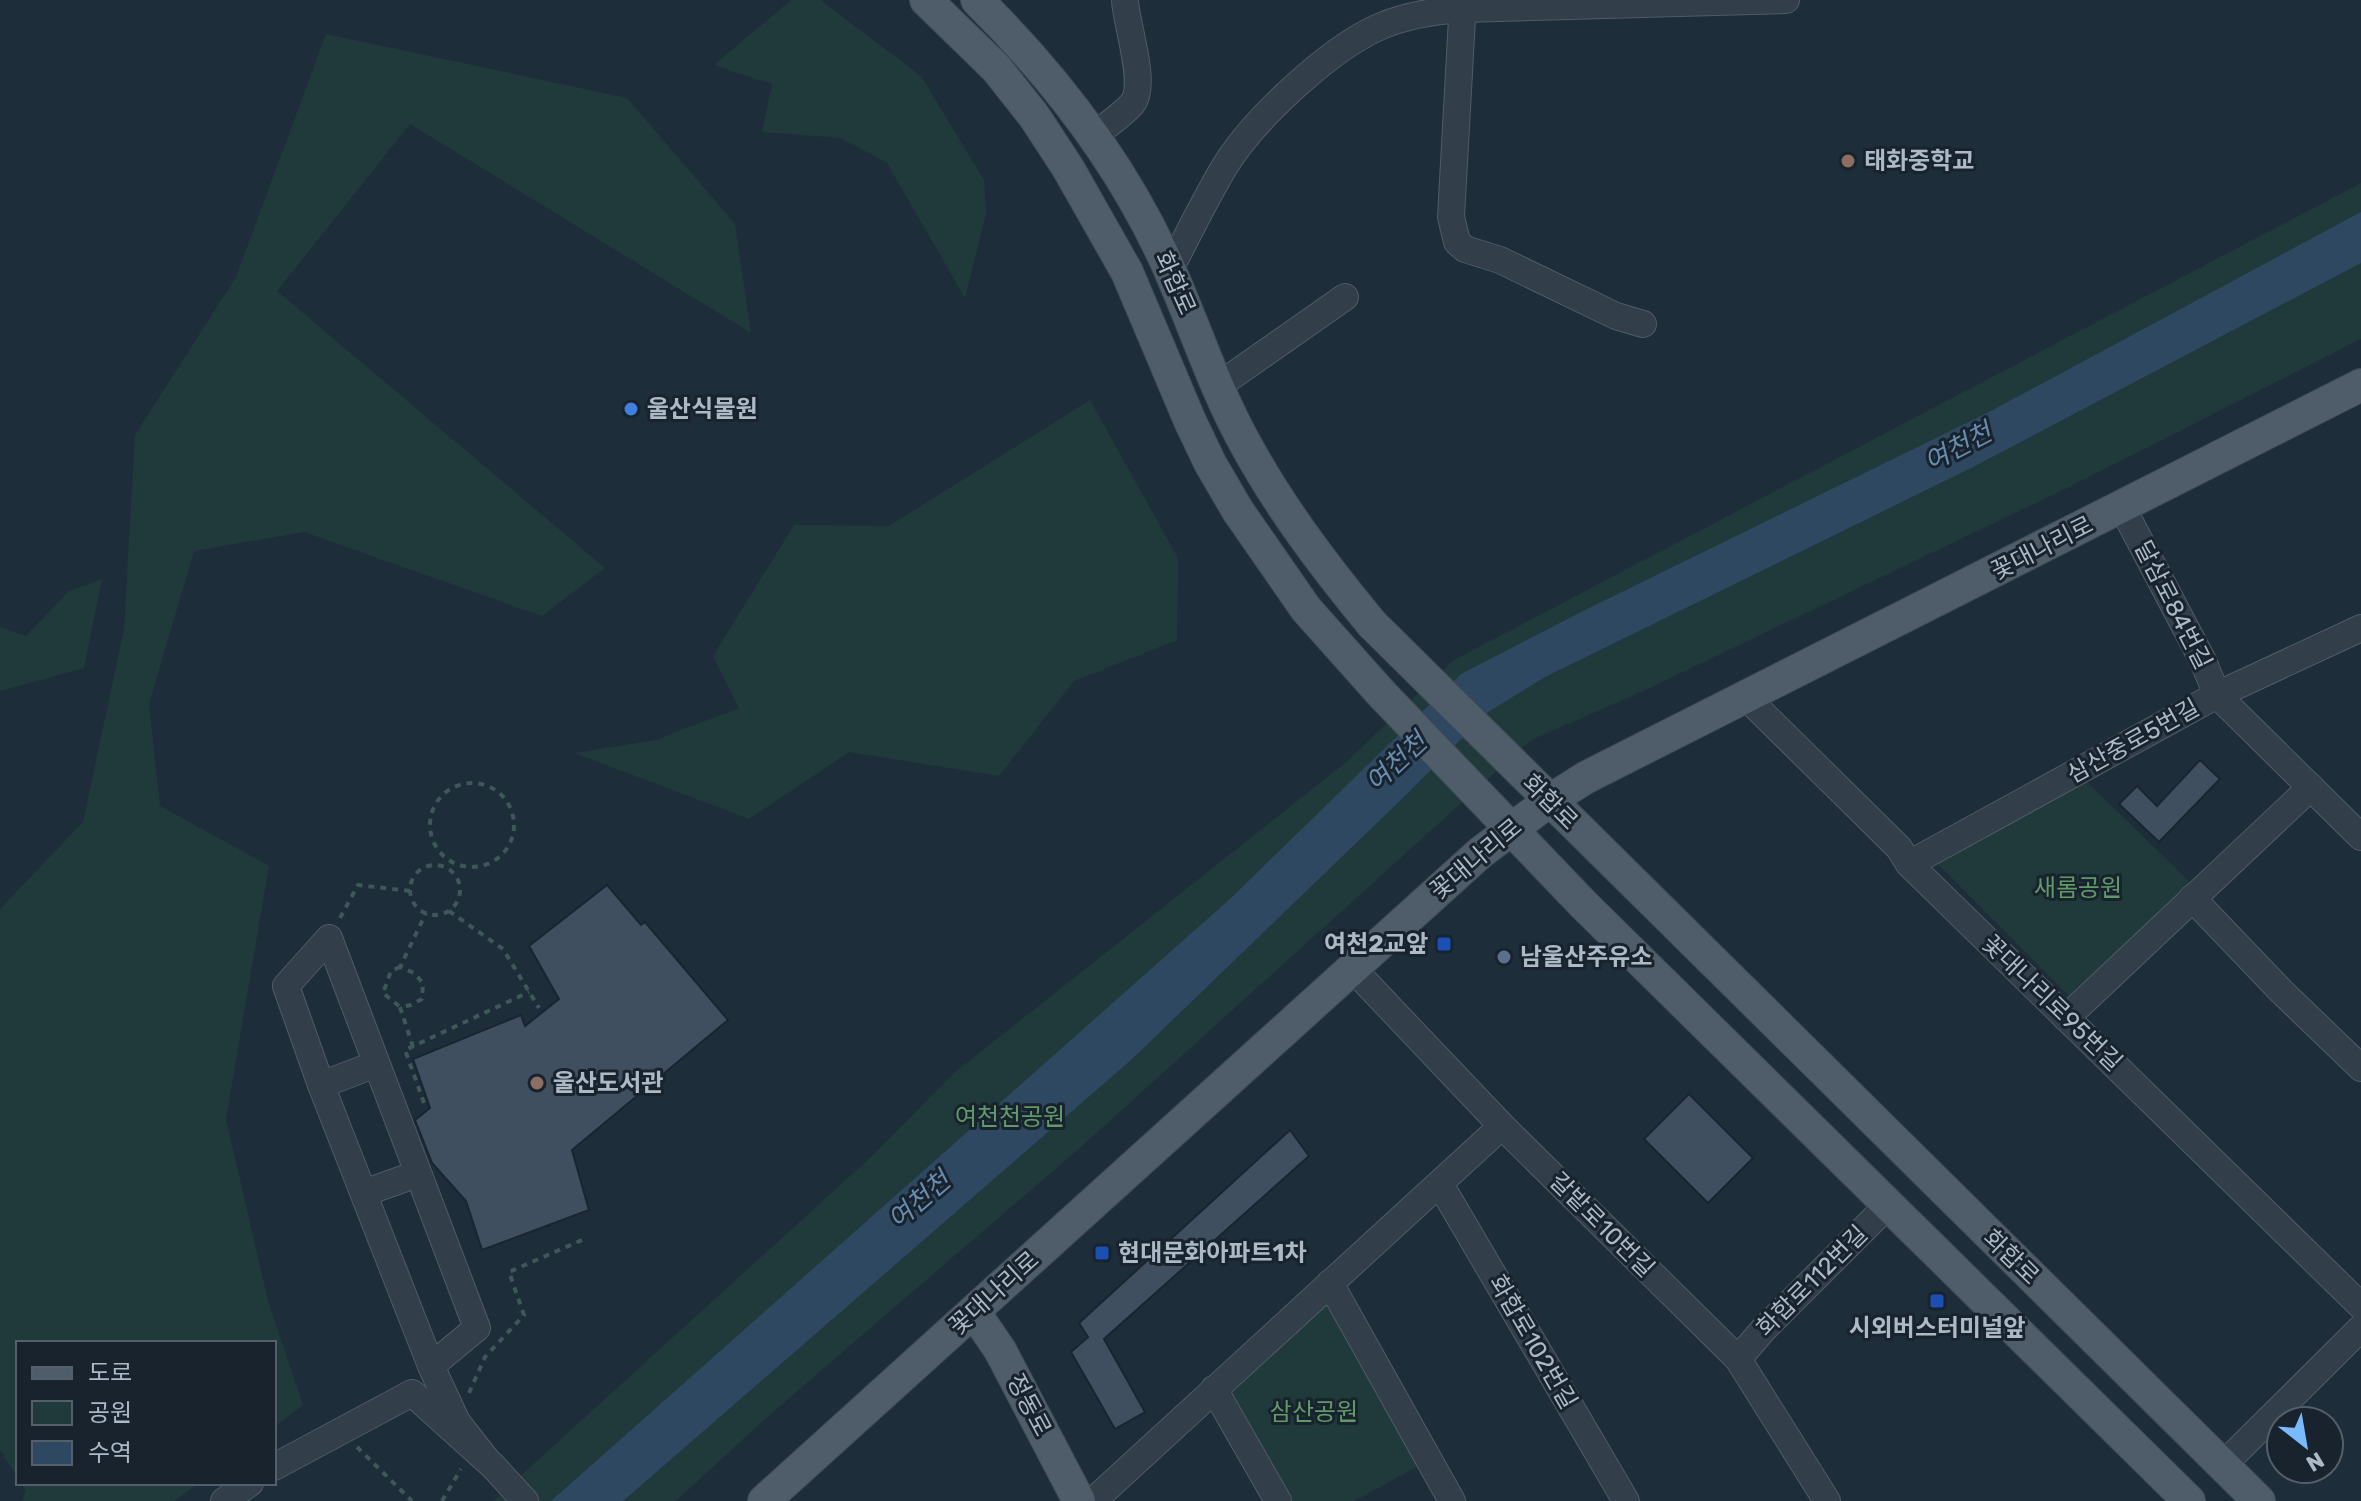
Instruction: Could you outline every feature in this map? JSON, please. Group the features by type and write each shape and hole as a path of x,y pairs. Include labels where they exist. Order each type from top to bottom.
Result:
{"main road":[{"name":"화합로","path":"926,0 996,68 1034,116 1068,168 1127,272 1190,421 1238,511 1306,609 1380,692 1584,905 2189,1501"},
{"name":"화합로","path":"977,0 1022,44 1093,136 1134,200 1170,269 1244,443 1299,532 1372,624 2259,1501"},
{"name":"꽃대나리로","path":"764,1501 1510,828 1585,778 2361,385"},
{"name":"정동로","path":"974,1312 1000,1350 1079,1501"}],"street":[{"path":"1093,136 1133,102 1138,93 1125,0"},
{"path":"1170,269 1226,164 1286,95 1350,43 1379,27 1463,4 1749,3 1786,0"},
{"path":"1463,4 1451,217 1457,242 1465,249 1500,260 1616,316 1643,324"},
{"path":"1218,386 1345,297"},
{"name":"달삼로84번길","path":"2122,507 2203,661 2217,695 2361,837"},
{"name":"삼산중로5번길","path":"1909,864 2217,695 2361,628"},
{"name":"꽃대나리로95번길","path":"1746,697 1899,848 1909,864 2361,1306"},
{"path":"2066,1018 2311,787"},
{"path":"2192,898 2281,991 2361,1068"},
{"path":"431,1366 477,1328 329,938 286,986 321,1085 431,1366 457,1422 484,1458"},
{"name":"갈밭로10번길","path":"1352,968 1502,1126 1738,1359 1827,1501"},
{"path":"321,1085 376,1064"},
{"path":"1093,1501 1502,1126"},
{"path":"364,1193 417,1174"},
{"name":"화합로102번길","path":"1440,1184 1626,1501"},
{"name":"화합로112번길","path":"1738,1359 1888,1205"},
{"path":"1330,1283 1452,1501"},
{"path":"2223,1465 2361,1328"},
{"path":"1214,1389 1278,1501"},
{"path":"276,1466 412,1393 484,1458 525,1501"},
{"path":"224,1501 247,1485"}],"path":[{"path":"483,783 496,789 513,812 515,826 512,839 495,861 481,866 454,864 442,856 429,831 435,803 456,785 483,783"},
{"path":"451,871 454,864"},
{"path":"442,866 451,871 459,883 460,892 458,901 449,911 439,915 417,908 410,891 412,878 424,867 442,866"},
{"path":"329,938 358,885 410,891"},
{"path":"449,911 503,949 539,1008"},
{"path":"413,1047 400,1007 383,993 391,971 400,967 426,913"},
{"path":"400,967 414,973 423,983 422,999 400,1007"},
{"path":"424,1103 405,1050 529,992"},
{"path":"466,1400 485,1357 524,1315 509,1272 582,1240"},
{"path":"357,1447 412,1501"},
{"path":"442,1501 484,1458"}],"green space":[{"path":"791,0 820,0 921,76 984,180 986,214 965,298 887,163 841,138 762,132 772,84 714,65"},
{"path":"326,34 627,98 735,224 751,333 410,124 277,291 605,568 542,616 304,532 194,551 149,704 160,806 269,866 226,1119 268,1301 303,1405 276,1425 276,1341 16,1341 16,1475 0,1450 0,909 83,822 124,629 135,435 236,277"},
{"name":"여천천공원","path":"2361,183 2361,339 2063,490 1641,692 1531,740 1082,1146 766,1418 676,1501 493,1501 872,1156 954,1073 1345,763 1454,660"},
{"path":"1090,400 1178,558 1177,640 1074,681 999,776 849,752 749,819 574,753 656,740 739,708 713,656 794,525 889,526"},
{"path":"102,579 84,668 0,691 0,627 26,636 69,591"},
{"name":"새롬공원","path":"2077,772 2197,889 2078,1005 1928,854"},
{"name":"삼산공원","path":"1327,1294 1422,1464 1354,1501 1285,1501 1222,1390"},
{"path":"22,1485 196,1485 174,1501 22,1501 26,1490"}],"water":[{"name":"여천천","path":"2361,212 2361,263 1971,468 1545,677 1488,712 1131,1060 623,1501 551,1501 1230,899 1461,674 1989,412"}],"building":[{"path":"2200,760 2220,779 2159,842 2119,804 2137,786 2157,806"},
{"name":"울산도서관","path":"607,885 641,925 645,922 728,1020 572,1150 589,1210 482,1250 466,1201 432,1163 415,1120 430,1108 413,1059 521,1015 525,1026 559,999 529,946"},
{"path":"1689,1094 1753,1158 1708,1203 1644,1139"},
{"path":"1290,1130 1309,1156 1104,1339 1145,1412 1115,1429 1071,1352 1088,1337 1079,1323"}],"place":[{"name":"태화중학교","path":"1848,161"},
{"name":"울산식물원","path":"631,409"},
{"name":"여천2교앞","path":"1444,944"},
{"name":"남울산주유소","path":"1504,957"},
{"name":"울산도서관","path":"537,1083"},
{"name":"현대문화아파트1차","path":"1102,1253"},
{"name":"시외버스터미널앞","path":"1937,1301"}]}
